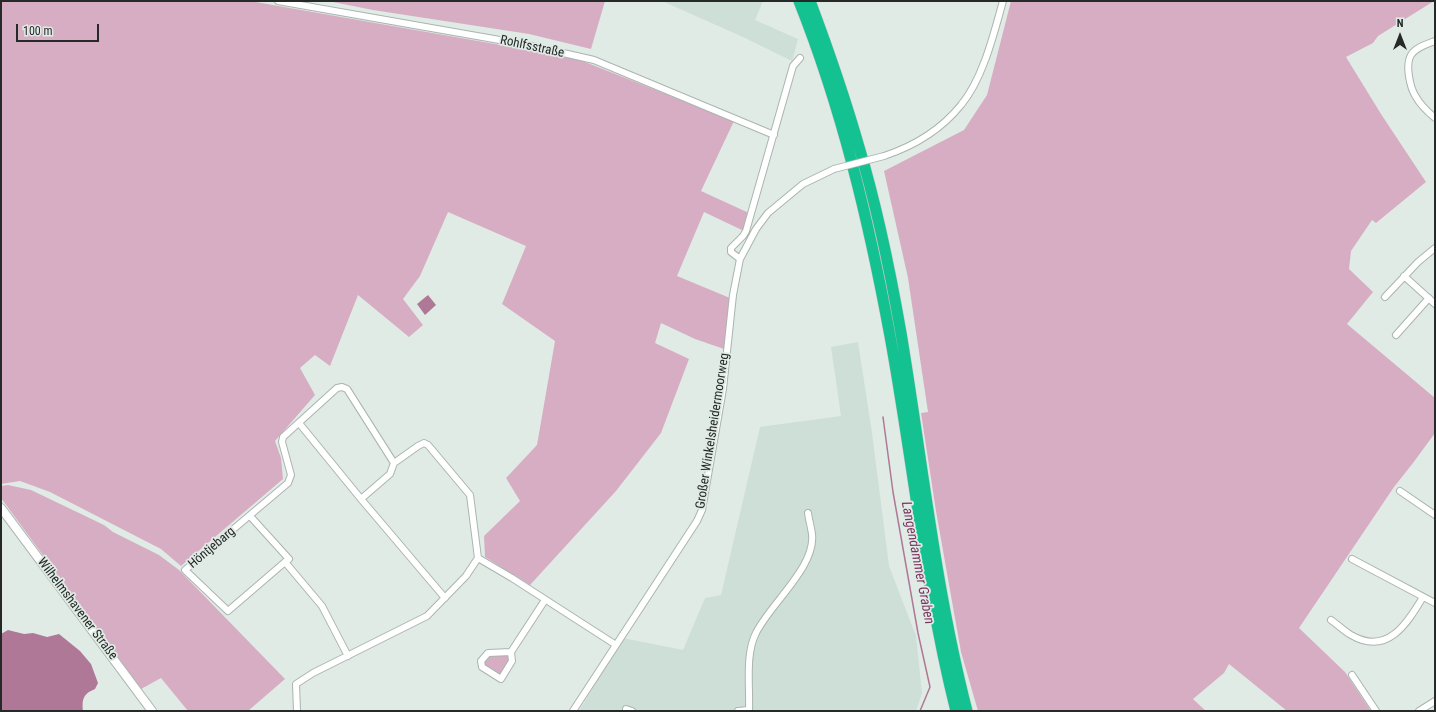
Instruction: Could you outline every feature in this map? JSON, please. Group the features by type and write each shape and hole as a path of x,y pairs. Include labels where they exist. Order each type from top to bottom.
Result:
{"highway":[{"path":"799,1 825,72 861,194 889,330 929,579 946,669 956,711"},
{"path":"810,1 832,62 859,147 882,242 900,331 948,624 967,711"}],"street":[{"name":"Rohlfsstraße","path":"278,1 528,45 594,60 774,135"},
{"name":"Großer Winkelsheidermoorweg","path":"573,711 697,521 702,510 723,389 733,295 740,259 756,229 768,213 803,184 834,169 902,150 919,141 941,126 962,105 977,80 1003,1"},
{"path":"1434,116 1416,97 1410,81 1408,63 1411,54 1420,47 1435,41"},
{"path":"740,259 731,252 731,248 746,231 793,66 800,58"},
{"path":"1385,297 1418,262 1435,248"},
{"path":"1404,276 1435,304"},
{"path":"1396,335 1429,298"},
{"name":"Höntjebarg","path":"285,562 228,611 185,570 288,483 291,476 282,442 283,437 337,388 342,387 347,389 394,463"},
{"path":"299,423 445,598"},
{"path":"297,711 296,684 313,673 427,616 466,576 478,558 470,495 428,445 424,444 418,446 394,463 390,474 361,499"},
{"path":"1400,491 1435,516"},
{"name":"Wilhelmshavener Straße","path":"1,508 152,711"},
{"path":"738,711 749,710 750,650 755,633 796,577 809,553 812,535 808,513"},
{"path":"250,516 289,559 285,562 322,606 348,656"},
{"path":"478,558 512,578 616,645"},
{"path":"1352,559 1435,604"},
{"path":"1331,620 1352,635 1366,641 1380,643 1394,635 1411,617 1423,597"},
{"path":"511,652 488,653 481,661 482,667 501,679 512,661 511,652 544,600"},
{"path":"1352,675 1376,711"},
{"path":"1420,711 1435,701"}],"shaded area":[{"path":"1,1 250,1 575,58 734,121 701,191 749,213 744,231 704,212 677,276 730,298 724,349 695,339 661,323 655,343 689,359 661,433 616,491 530,585 485,557 484,536 520,501 506,478 537,445 555,341 502,304 526,246 448,212 420,276 403,299 423,325 409,337 358,295 330,366 315,355 300,368 315,395 275,441 281,458 283,479 181,566 161,549 50,492 20,481 1,484"},
{"path":"328,1 605,1 591,49 529,34 373,10"},
{"path":"662,1 763,1 755,20 798,39 792,61 743,37"},
{"path":"1011,1 1434,1 1378,36 1373,43 1346,57 1381,114 1426,182 1376,223 1372,220 1351,251 1349,269 1373,292 1347,324 1435,398 1435,433 1394,487 1299,628 1345,672 1371,711 1287,711 1229,664 1224,673 1193,699 1206,711 978,711 961,652 936,511 921,413 928,412 908,278 884,171 964,130 987,95"},
{"path":"428,295 436,305 425,315 417,304"},
{"path":"858,342 872,433 889,566 916,636 922,693 916,711 579,711 623,638 683,650 705,598 721,595 760,427 841,416 831,347"},
{"path":"8,485 31,490 104,525 113,532 159,555 179,570 285,679 248,711 188,711 161,678 141,689 1,498 1,486"},
{"path":"8,630 24,634 33,633 47,637 59,634 80,651 91,664 98,683 95,689 84,697 83,711 1,711 1,634"},
{"path":"509,654 509,663 502,674 499,675 485,666 484,660 490,655"}],"waterway":[{"name":"Langendammer Graben","path":"883,417 893,492 918,633 930,687 920,711"}]}
